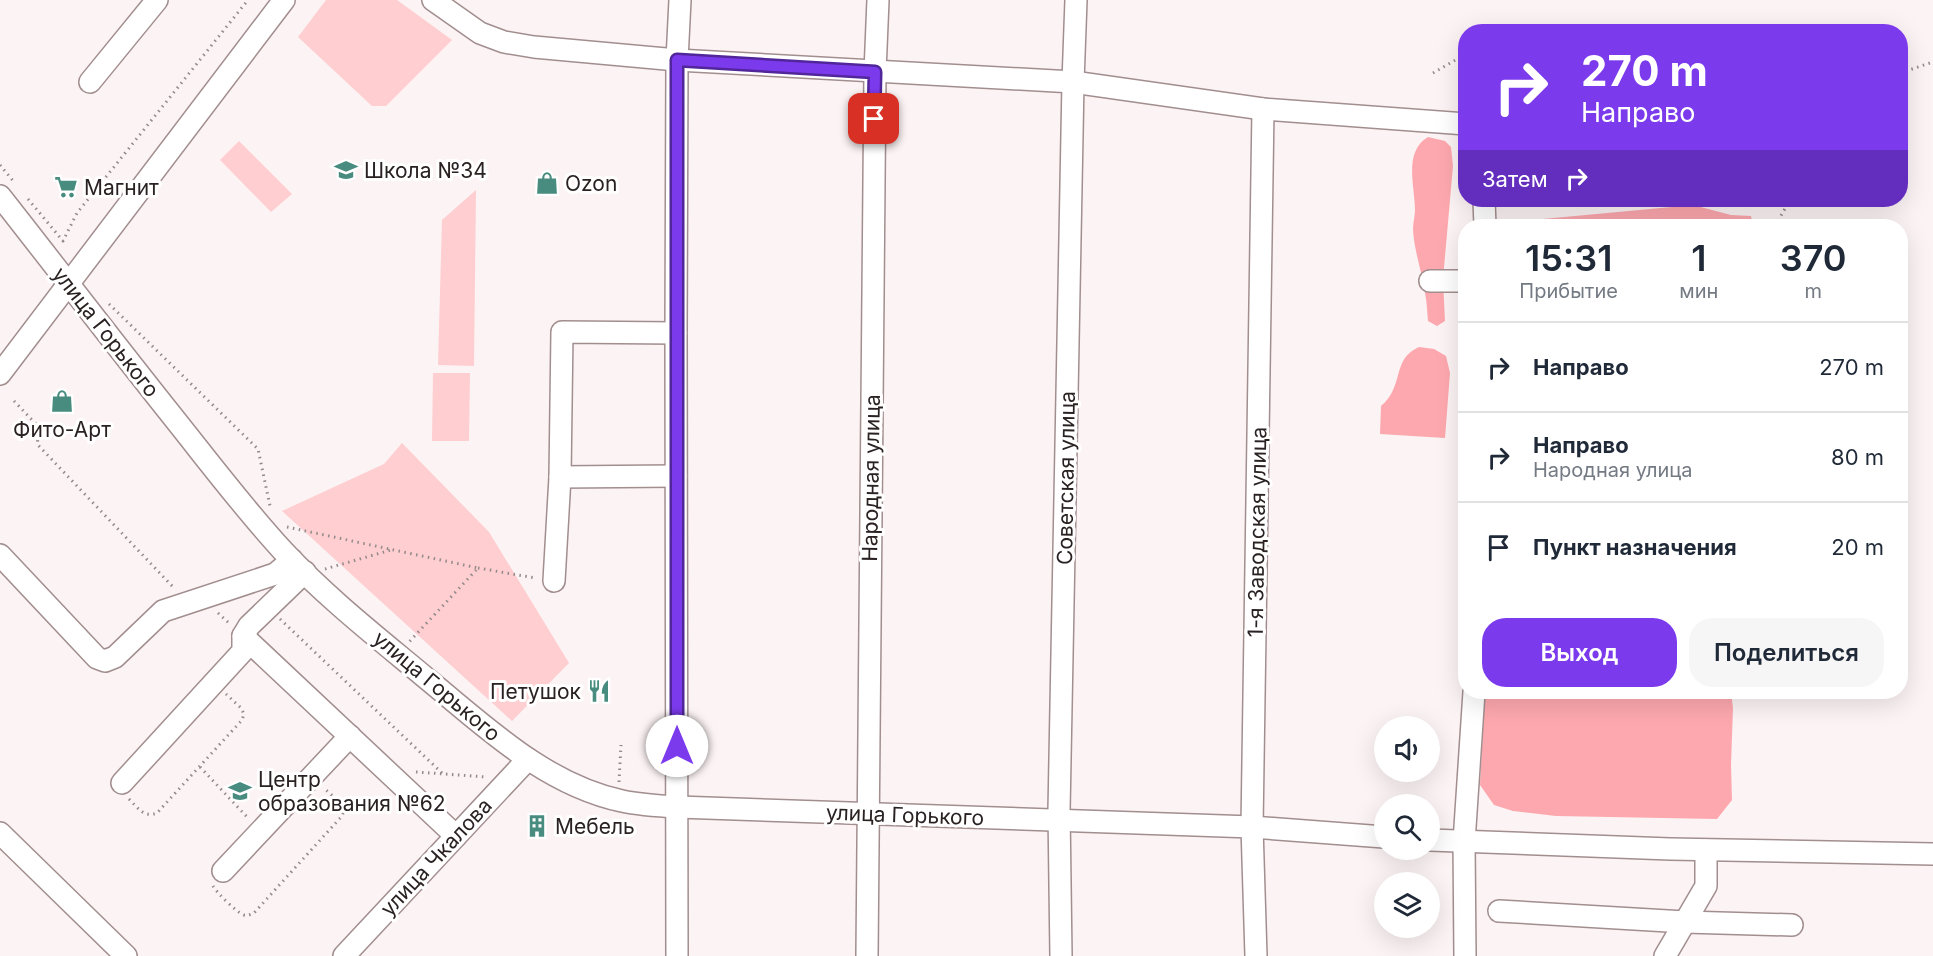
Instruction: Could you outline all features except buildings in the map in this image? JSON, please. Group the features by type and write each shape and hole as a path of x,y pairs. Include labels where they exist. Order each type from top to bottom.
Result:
{"street":[{"path":"90,82 157,0"},
{"path":"0,374 284,0"},
{"path":"433,0 480,33 504,42 534,47 677,60 1073,82 1263,109 1458,123"},
{"path":"677,956 676,333 677,60 680,0"},
{"name":"Народная улица","path":"867,956 875,72 878,0"},
{"name":"Советская улица","path":"1061,956 1059,820 1076,0"},
{"name":"1-я Заводская улица","path":"1256,956 1252,827 1263,109"},
{"name":"улица Горького","path":"7,189 68,284 231,491 299,566 398,655 501,739 552,774 599,795 622,801 678,807 1252,827 1374,836"},
{"path":"1430,281 1458,281"},
{"path":"554,581 560,477 562,332 676,333"},
{"path":"560,477 676,476"},
{"path":"0,555 97,658 105,661 115,657 159,613 299,566"},
{"path":"122,783 243,651 243,636 249,626 268,608 299,566"},
{"path":"243,636 456,836"},
{"path":"1465,956 1464,842 1474,699"},
{"path":"223,871 350,735"},
{"name":"улица Чкалова","path":"344,956 528,759"},
{"path":"0,833 126,956"},
{"path":"1440,841 1706,850 1933,854"},
{"path":"1665,956 1706,886 1706,850"},
{"path":"1499,911 1685,922 1792,925"}],"path":[{"path":"28,199 63,241 77,213 248,0"},
{"path":"1433,73 1458,59"},
{"path":"1908,70 1933,62"},
{"path":"0,165 7,189"},
{"path":"103,297 258,449 270,507"},
{"path":"14,401 36,424 38,445 176,590 201,598 243,636"},
{"path":"286,534 279,525 478,568 554,581"},
{"path":"329,577 321,570 392,549"},
{"path":"417,649 408,642 478,568"},
{"path":"268,608 442,773"},
{"path":"122,783 119,788 122,793 145,814 158,813 242,720 244,714 241,708 214,682"},
{"path":"618,787 621,745"},
{"path":"199,767 260,831"},
{"path":"387,770 508,780"},
{"path":"223,871 215,879 213,886 216,891 241,914 247,916 254,913 342,816 344,811 342,804 311,777"}],"shaded area":[{"path":"326,0 397,0 452,40 386,106 372,106 298,37"},
{"path":"1428,137 1445,141 1451,147 1453,166 1443,279 1445,321 1437,326 1428,321 1426,296 1413,229 1415,210 1413,160 1420,143"},
{"path":"239,141 292,194 271,212 220,160"},
{"path":"476,190 474,366 438,365 442,220"},
{"path":"1671,207 1701,207 1731,215 1751,216 1752,219 1542,219"},
{"path":"1419,347 1434,349 1446,356 1450,373 1445,438 1380,434 1381,406 1393,390 1405,358"},
{"path":"433,373 470,373 469,441 432,441"},
{"path":"402,443 489,532 569,663 512,721 282,511 384,464"},
{"path":"1485,699 1732,699 1732,800 1717,819 1556,816 1513,811 1494,805 1480,785"}],"place":[{"name":"Школа №34","path":"346,170"},
{"name":"Ozon","path":"547,183"},
{"name":"Магнит","path":"66,187"},
{"name":"Фито-Арт","path":"62,401"},
{"name":"Петушок","path":"599,691"},
{"name":"Центр образования №62","path":"240,791"},
{"name":"Мебель","path":"537,826"}],"route":[{"path":"677,746 677,60 875,72 874,119"}]}
